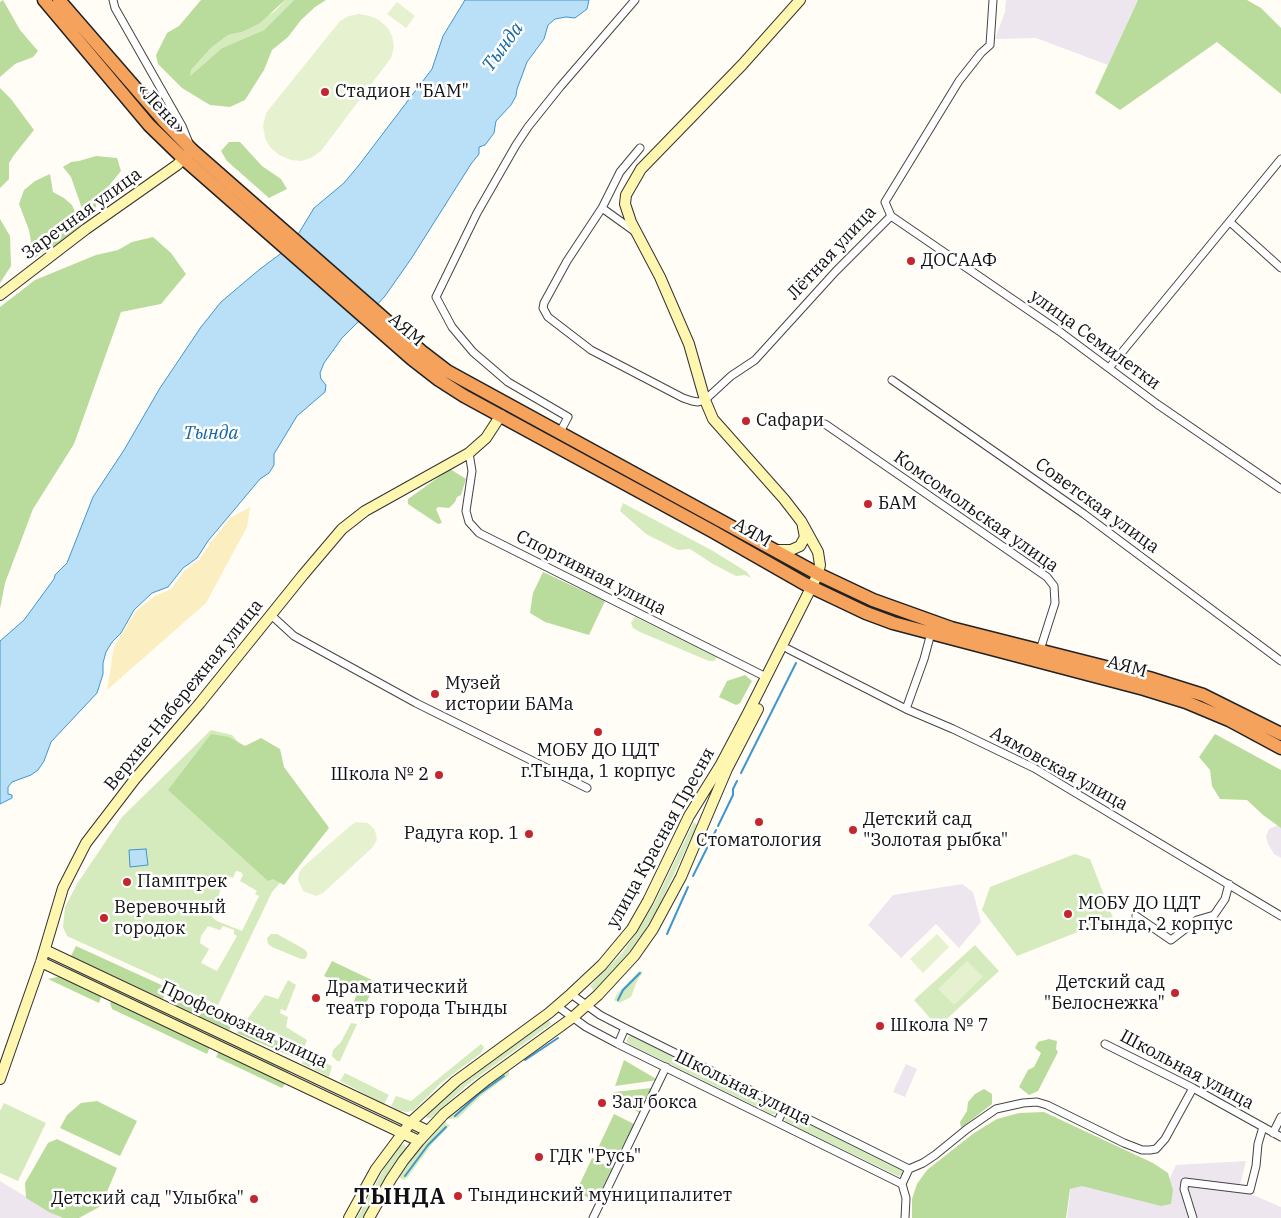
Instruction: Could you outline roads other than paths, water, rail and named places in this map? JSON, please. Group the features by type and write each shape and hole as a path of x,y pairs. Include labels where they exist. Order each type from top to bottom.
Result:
{"highway":[{"name":"«Лена»","path":"44,0 149,125 188,154 269,225"},
{"name":"«Лена»","path":"59,0 164,121 188,154"},
{"name":"АЯМ","path":"269,225 398,338 439,380 814,589 893,624 1186,702 1229,720 1281,748"},
{"name":"АЯМ","path":"398,338 447,371 821,576 873,600 951,628 1149,678 1203,695 1281,734"}],"street":[{"path":"113,0 115,8 182,126 188,154"},
{"path":"560,432 568,417 508,382 473,352 452,328 436,297 477,212 520,139 560,87 635,0"},
{"path":"800,0 742,65 642,169 626,195 625,204 627,213 660,276 689,344 709,412 719,427 784,499 801,521 815,544 820,562 821,576 814,589"},
{"name":"Лётная улица","path":"705,400 734,373 755,360 836,271 891,216 885,202 959,81 981,53 990,45 993,0"},
{"path":"640,148 620,172 602,208 566,261 544,304 544,312 562,330 591,350 683,398 698,402 705,400"},
{"name":"Заречная улица","path":"0,295 188,154"},
{"path":"1109,368 1281,160"},
{"path":"602,208 637,233"},
{"name":"улица Семилетки","path":"891,216 1059,331 1165,409 1281,489"},
{"path":"1230,222 1281,268"},
{"name":"Советская улица","path":"892,380 1084,514 1281,661"},
{"name":"Верхне-Набережная улица","path":"0,1078 45,950 63,888 86,843 270,614 353,519 364,511 469,453 486,438 501,415"},
{"name":"Комсомольская улица","path":"825,424 1047,577 1054,586 1055,603 1040,650"},
{"name":"Спортивная улица","path":"469,453 472,472 466,511 469,522 479,533 766,677"},
{"path":"773,549 791,550 800,546 805,537 801,521"},
{"name":"улица Красная Пресня","path":"369,1218 391,1179 428,1131 460,1100 572,1018 623,970 634,956 657,922 693,850 727,769 788,650 814,589"},
{"name":"улица Красная Пресня","path":"350,1218 397,1131 411,1122 432,1101 467,1072 571,994 602,965 632,929 648,901 689,816 720,766 814,589"},
{"path":"270,614 294,636 416,702 587,788"},
{"path":"906,709 931,633"},
{"name":"Аямовская улица","path":"788,650 906,709 953,729 1034,768 1281,916"},
{"path":"1136,916 1171,940 1197,920 1214,915 1225,899 1229,884"},
{"name":"Профсоюзная улица","path":"45,950 428,1131"},
{"path":"62,972 67,960"},
{"name":"Профсоюзная улица","path":"41,962 419,1141"},
{"name":"Школьная улица","path":"571,994 586,1006 625,1028 909,1169"},
{"name":"Школьная улица","path":"557,1006 572,1018 618,1044 902,1184"},
{"path":"618,1044 625,1028"},
{"name":"Школьная улица","path":"1105,1044 1193,1088 1281,1137"},
{"path":"593,1218 666,1067"},
{"path":"905,1218 906,1198 902,1184 909,1169 935,1155 996,1109 1037,1102 1047,1105 1124,1143 1142,1150 1156,1149 1165,1139 1193,1088"},
{"path":"778,1122 784,1108"},
{"path":"397,1131 398,1116"},
{"path":"1273,1133 1281,1117"},
{"path":"1193,1218 1184,1189 1184,1182 1250,1190 1263,1127"}],"water":[{"name":"Тында","path":"465,0 589,0 587,9 575,18 555,19 548,25 544,39 527,62 516,96 511,105 496,121 494,133 485,145 479,147 479,154 411,259 385,296 367,316 342,338 324,363 320,373 321,379 326,385 325,392 297,416 274,454 274,465 269,473 260,479 208,541 197,558 183,568 168,587 152,593 134,610 121,633 106,652 103,674 97,693 51,742 44,761 38,770 31,775 12,782 8,787 8,794 12,795 12,798 0,804 0,641 24,620 55,575 67,563 93,497 124,450 160,388 201,327 221,302 291,246 314,208 344,183 359,165 432,69 443,36"},
{"path":"146,849 148,865 130,867 129,850"}],"waterway":[{"path":"741,773 796,663"},
{"path":"718,826 733,795 733,789 737,781"},
{"path":"693,876 716,830"},
{"path":"667,934 688,887"},
{"path":"618,1000 623,990 640,973"},
{"path":"525,1060 558,1038"},
{"path":"455,1116 479,1094 504,1076"},
{"path":"405,1176 428,1145 446,1127"}],"place":[{"name":"Стадион \"БАМ\"","path":"325,92"},
{"name":"ДОСААФ","path":"911,261"},
{"name":"Сафари","path":"746,421"},
{"name":"БАМ","path":"868,504"},
{"name":"Музей истории БАМа","path":"435,694"},
{"name":"МОБУ ДО ЦДТ г.Тында, 1 корпус","path":"598,732"},
{"name":"Школа № 2","path":"439,775"},
{"name":"Стоматология","path":"759,822"},
{"name":"Детский сад \"Золотая рыбка\"","path":"853,830"},
{"name":"Радуга кор. 1","path":"529,834"},
{"name":"Памптрек","path":"127,882"},
{"name":"МОБУ ДО ЦДТ г.Тында, 2 корпус","path":"1068,914"},
{"name":"Веревочный городок","path":"104,918"},
{"name":"Детский сад \"Белоснежка\"","path":"1175,993"},
{"name":"Драматический театр города Тынды","path":"316,998"},
{"name":"Школа № 7","path":"880,1026"},
{"name":"Зал бокса","path":"602,1103"},
{"name":"ГДК \"Русь\"","path":"539,1157"},
{"name":"Тындинский муниципалитет","path":"458,1196"},
{"name":"Детский сад \"Улыбка\"","path":"254,1199"}],"district":[{"name":"ТЫНДА","path":"400,1198"}]}
